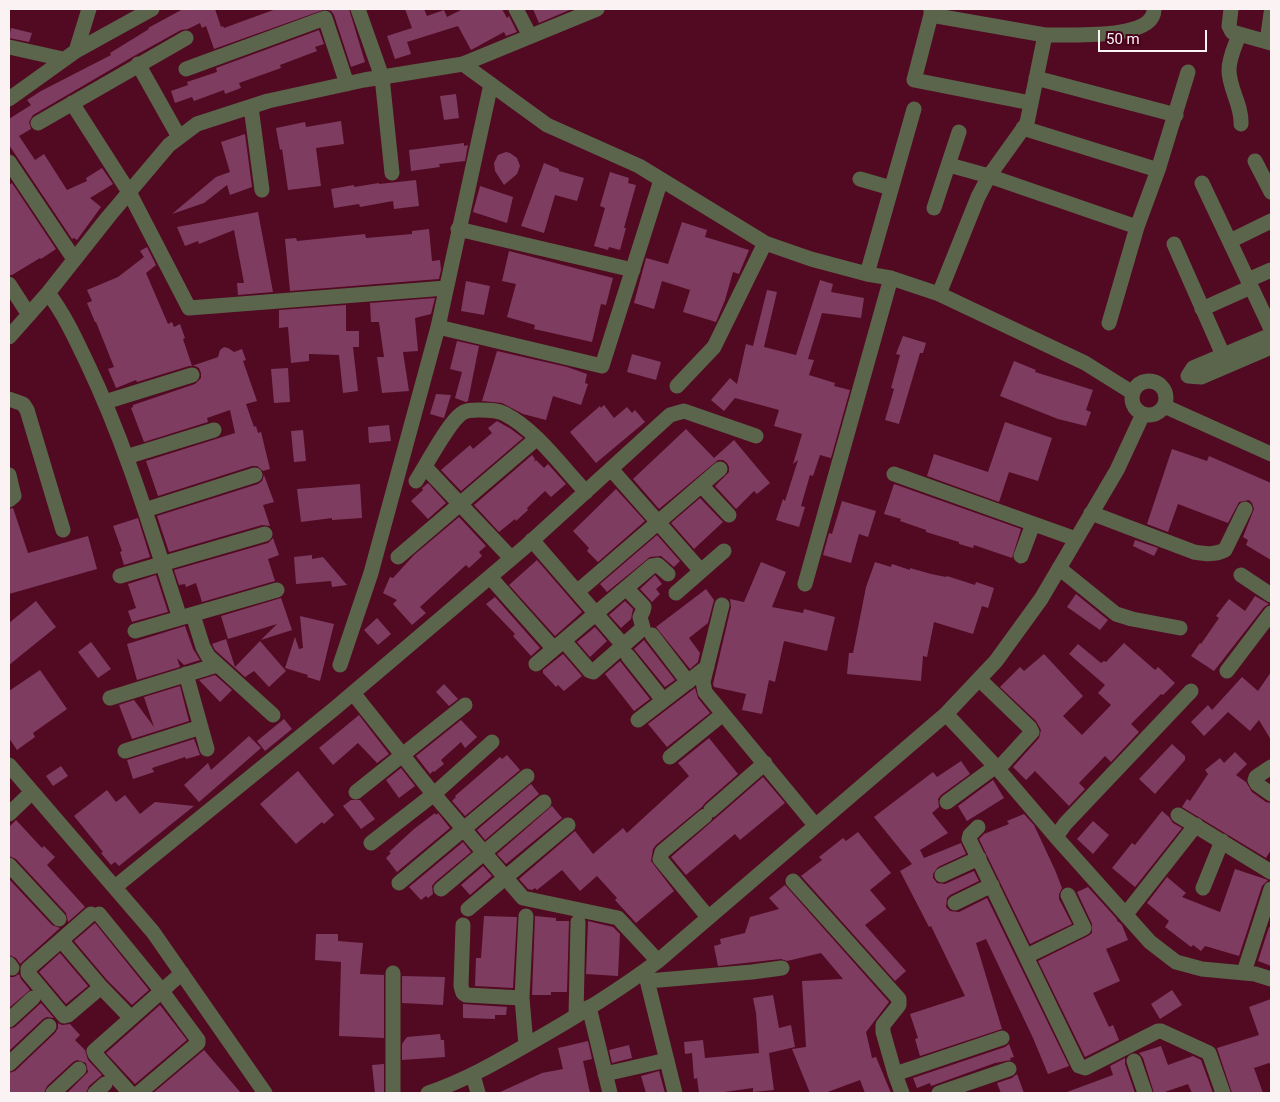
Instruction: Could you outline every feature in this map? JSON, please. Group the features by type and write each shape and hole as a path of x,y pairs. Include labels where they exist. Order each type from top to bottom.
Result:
{"street":[{"path":"76,51 89,9"},
{"path":"9,99 63,59 152,9"},
{"path":"358,9 382,77 392,174"},
{"path":"516,9 530,36"},
{"path":"9,337 169,145 197,124 268,101 382,77 463,64 597,9"},
{"path":"1031,103 914,80 931,12 1045,35 1126,31 1150,22 1154,17 1154,9"},
{"path":"1231,9 1229,28 1235,34 1269,43 1271,13"},
{"path":"186,69 325,18 347,84"},
{"path":"939,294 978,197 989,176 1026,123 1045,35"},
{"path":"1239,35 1231,57 1229,73 1240,107 1241,124"},
{"path":"38,123 186,38"},
{"path":"9,47 63,59"},
{"path":"138,64 179,137"},
{"path":"463,64 547,125 639,166 764,243 811,259 867,274 891,278 939,294 1085,363 1133,393"},
{"path":"1109,323 1137,227 1158,170 1188,72"},
{"path":"1036,78 1176,115"},
{"path":"340,666 371,573 438,327 491,84"},
{"path":"72,103 129,192 188,308 446,288"},
{"path":"251,107 262,190"},
{"path":"867,274 914,109"},
{"path":"1023,128 1158,170"},
{"path":"934,208 959,132"},
{"path":"1256,161 1271,192"},
{"path":"9,162 74,259"},
{"path":"949,165 989,176 1137,227"},
{"path":"860,179 892,188"},
{"path":"438,327 602,366 661,180"},
{"path":"1202,183 1271,328"},
{"path":"1230,241 1271,221"},
{"path":"458,229 633,270"},
{"path":"677,386 714,347 764,243"},
{"path":"1174,244 1223,355"},
{"path":"1202,309 1250,284 1271,270"},
{"path":"805,584 891,278"},
{"path":"9,284 29,315"},
{"path":"48,292 61,310 105,402 145,510 162,563 186,616 208,656 273,715"},
{"path":"1164,390 1188,376 1193,368 1223,355 1266,343"},
{"path":"1188,376 1201,377 1266,343"},
{"path":"105,402 192,375"},
{"path":"1150,381 1164,390 1164,406 1156,414 1143,414 1133,404 1133,393 1139,384 1150,381"},
{"path":"9,399 23,404 27,410 63,530"},
{"path":"1164,406 1271,454"},
{"path":"416,481 460,414 470,410 495,411 505,414 522,425 586,492"},
{"path":"114,887 353,693 490,577 670,415 684,411 756,436"},
{"path":"646,976 658,961 708,917 946,714 996,661 1041,599 1117,470 1143,414"},
{"path":"126,457 214,430"},
{"path":"398,557 536,439"},
{"path":"425,467 512,558"},
{"path":"611,469 659,521 701,571"},
{"path":"577,592 720,469"},
{"path":"894,474 1076,539"},
{"path":"9,475 14,496 9,500"},
{"path":"145,510 255,475"},
{"path":"701,485 729,515"},
{"path":"1092,513 1194,552 1208,554 1226,550 1245,508"},
{"path":"1021,556 1033,524"},
{"path":"120,576 265,534"},
{"path":"532,540 626,650 663,700"},
{"path":"676,593 724,550"},
{"path":"536,664 654,565 658,565 668,574"},
{"path":"1059,568 1120,616 1180,628"},
{"path":"1241,575 1271,595"},
{"path":"490,577 559,645 591,672 626,650 643,626 640,617 644,611 644,606 627,589"},
{"path":"135,632 277,590"},
{"path":"722,605 703,687 705,692 815,824"},
{"path":"1228,671 1271,613"},
{"path":"652,635 688,682"},
{"path":"110,698 217,665"},
{"path":"638,720 707,667"},
{"path":"186,674 207,749"},
{"path":"947,802 997,767 1032,732 979,679"},
{"path":"1056,836 1065,824 1191,691"},
{"path":"353,693 434,794 523,898 618,918 658,961"},
{"path":"356,792 465,705"},
{"path":"670,757 723,714"},
{"path":"946,714 997,767 1150,942 1176,962 1202,969 1244,972 1271,979"},
{"path":"126,751 201,727"},
{"path":"371,843 434,794 492,742"},
{"path":"708,917 660,859 662,852 765,763"},
{"path":"9,765 152,932 265,1093"},
{"path":"1271,767 1256,776 1255,780 1256,784 1271,794"},
{"path":"399,883 527,776"},
{"path":"9,814 32,792"},
{"path":"441,889 544,802"},
{"path":"1178,814 1271,872"},
{"path":"1126,914 1196,825"},
{"path":"468,909 568,826"},
{"path":"978,827 969,837 1079,1066 1085,1068 1161,1031 1209,1053 1223,1093"},
{"path":"1203,888 1222,841"},
{"path":"942,875 979,858"},
{"path":"9,865 59,919"},
{"path":"793,881 897,996 899,1004 883,1028 894,1074 902,1093"},
{"path":"956,902 992,886"},
{"path":"1244,972 1271,889"},
{"path":"1027,956 1084,928 1068,895"},
{"path":"101,987 68,1015 64,1016 27,971 61,940 95,914 161,990 196,1036 198,1043 139,1093"},
{"path":"526,916 522,998 526,1045"},
{"path":"576,1016 578,922"},
{"path":"463,924 460,986 463,993 466,995 522,998"},
{"path":"61,940 130,1018"},
{"path":"428,1093 454,1084 473,1074 625,986 646,976 782,968"},
{"path":"393,973 393,1093"},
{"path":"130,1093 94,1051 161,990 182,974"},
{"path":"646,976 675,1093"},
{"path":"9,1020 32,998"},
{"path":"589,1008 610,1093"},
{"path":"9,1064 50,1026"},
{"path":"894,1074 1002,1038"},
{"path":"605,1074 667,1060"},
{"path":"1134,1061 1145,1093"},
{"path":"53,1093 79,1068"},
{"path":"939,1093 1009,1069"},
{"path":"473,1074 478,1093"}],"building":[{"path":"183,9 215,9 221,27 223,26 224,28 276,9 326,9 214,49 206,26 202,28 200,23 181,30 33,115 29,122 31,129 19,136 35,160 44,154 67,190 87,181 86,178 102,168 113,184 90,198 101,207 77,240 72,239 9,145 9,119 31,105 27,100 41,91 111,55 110,53 148,28"},
{"path":"326,9 349,9 365,62 351,67 334,15"},
{"path":"405,9 424,9 427,16 444,10 447,17 463,9 502,9 507,18 509,16 517,32 506,36 504,32 471,50 458,26 407,42 411,54 395,59 387,36 412,28"},
{"path":"533,9 572,9 539,23"},
{"path":"11,28 32,33 29,42 9,38"},
{"path":"319,30 324,44 315,47 317,51 280,65 281,68 239,83 241,88 225,94 224,90 194,101 192,97 175,103 171,91 188,85 187,82 217,72 216,68"},
{"path":"456,94 459,118 444,120 440,96"},
{"path":"341,121 344,144 316,148 321,186 288,190 282,149 280,150 276,128 305,122 306,127"},
{"path":"245,134 252,187 230,195 227,185 204,203 172,214 216,177 230,172 221,142"},
{"path":"464,143 464,146 468,145 465,161 439,164 440,167 411,171 409,150"},
{"path":"506,152 517,158 520,166 517,174 504,185 495,171 494,163 498,155"},
{"path":"544,163 559,169 559,171 584,178 577,201 555,195 544,233 521,226"},
{"path":"610,172 629,178 628,183 636,185 620,250 609,247 608,250 594,246 605,208 600,206"},
{"path":"416,180 419,206 394,209 393,201 360,207 359,204 334,208 331,189 354,185 354,187"},
{"path":"12,183 56,249 9,275 9,185"},
{"path":"480,186 513,197 507,223 473,212"},
{"path":"258,212 273,292 238,295 237,283 244,283 234,230 199,244 198,241 185,246 177,227"},
{"path":"682,222 707,230 705,237 749,250 739,274 733,272 716,322 683,312 690,290 662,281 654,309 634,303 646,258 668,264"},
{"path":"429,229 432,261 440,260 441,270 439,279 290,291 285,239 296,238 297,241 365,234 366,238 412,234 412,231"},
{"path":"147,247 156,265 146,273 168,324 172,322 174,327 180,324 192,366 137,382 136,380 116,388 108,369 114,367 87,303 92,301 87,290 118,277 144,257 140,251"},
{"path":"509,251 613,278 606,305 601,304 592,342 534,329 535,325 507,317 516,284 502,281"},
{"path":"820,280 833,284 831,292 864,298 861,318 822,313 808,359 814,360 809,375 835,383 834,386 850,390 831,458 820,455 813,476 810,475 801,506 805,507 799,527 776,520 783,499 785,501 798,460 793,464 802,434 774,426 779,410 735,398 724,411 711,400 730,378 737,384 746,344 753,346 767,290 777,292 764,347 796,355"},
{"path":"466,281 490,286 484,315 461,311"},
{"path":"435,298 431,314 415,318 418,351 403,352 409,391 382,393 377,357 384,357 379,322 371,322 370,303"},
{"path":"346,305 346,331 359,331 359,347 353,347 358,391 343,393 339,355 309,354 309,361 291,363 288,327 279,328 279,310"},
{"path":"903,336 926,343 923,353 920,353 899,424 885,420 894,389 891,388 900,355 896,354"},
{"path":"457,341 479,346 468,401 466,402 455,398 462,372 450,369"},
{"path":"224,347 234,352 242,349 246,360 243,361 257,401 246,404 254,427 256,426 258,433 261,432 270,469 263,471 257,466 252,466 158,496 146,461 235,433 230,410 207,418 208,422 144,442 131,408 133,405 195,384 201,378 201,373 199,368 192,366 218,357 220,350"},
{"path":"497,351 567,367 587,374 585,383 588,384 581,405 553,396 546,420 523,414 502,403 482,401"},
{"path":"632,354 661,362 656,380 627,372"},
{"path":"1014,361 1036,370 1035,372 1093,390 1086,410 1091,412 1086,426 1058,419 1000,396"},
{"path":"288,368 290,402 274,403 271,369"},
{"path":"436,394 451,395 444,418 430,414"},
{"path":"604,405 614,418 627,407 632,413 635,410 645,422 596,463 570,432 600,406 601,408"},
{"path":"497,421 523,438 461,491 441,470 470,445 473,449 492,433 488,428"},
{"path":"1005,422 1052,438 1038,481 1009,472 999,502 927,476 934,454 988,472"},
{"path":"389,425 391,441 369,443 368,427"},
{"path":"686,429 714,458 734,440 770,483 757,494 754,491 736,509 715,486 729,472 727,463 723,460 718,460 659,509 633,479"},
{"path":"303,430 306,461 294,462 291,431"},
{"path":"1172,449 1207,461 1209,456 1271,483 1271,560 1246,545 1248,540 1243,537 1254,509 1249,500 1239,502 1228,523 1178,504 1168,532 1147,524"},
{"path":"532,455 535,459 534,462 536,460 544,468 548,464 566,484 551,497 545,491 516,521 515,519 499,532 474,505"},
{"path":"264,475 274,502 263,505 270,526 262,525 169,552 157,516 258,484 262,481"},
{"path":"428,483 446,503 428,519 411,501"},
{"path":"360,484 362,518 332,520 332,518 301,522 297,489"},
{"path":"894,484 1021,529 1012,558 974,545 973,548 959,544 959,542 926,532 926,530 900,521 901,519 884,514"},
{"path":"616,489 645,521 598,562 587,551 589,548 573,531"},
{"path":"700,498 723,522 694,549 671,523"},
{"path":"842,501 876,511 868,537 859,534 851,563 823,555 829,533 832,534"},
{"path":"13,508 28,553 88,536 97,569 9,594 9,509"},
{"path":"459,517 486,546 479,552 482,556 469,568 466,565 420,607 426,613 412,625 393,604 397,600 383,593 390,577 393,578 414,555"},
{"path":"138,518 150,557 124,565 120,552 122,551 113,526"},
{"path":"657,535 680,561 674,567 661,556 650,557 607,592 600,584"},
{"path":"273,538 279,555 268,559 275,581 202,602 196,583 186,587 185,584 179,585 174,570 268,543"},
{"path":"1135,540 1158,548 1154,556 1133,546"},
{"path":"312,555 312,559 323,557 347,585 332,587 331,581 296,584 294,557"},
{"path":"537,560 582,612 555,636 509,585"},
{"path":"761,562 786,572 772,607 803,613 804,609 835,617 827,651 784,641 775,682 769,680 762,714 742,710 746,694 714,687 713,684 731,607 730,599 744,602"},
{"path":"875,562 891,567 892,564 910,570 910,568 947,576 975,585 976,582 994,588 988,608 982,606 973,634 934,622 927,657 923,656 921,681 847,674 849,653 853,653 866,587"},
{"path":"156,575 168,612 132,622 128,611 136,608 128,584"},
{"path":"655,575 662,584 656,589 660,594 652,602 640,589"},
{"path":"706,589 714,600 708,623 689,638 700,653 698,662 690,669 656,627"},
{"path":"1076,594 1108,620 1100,630 1067,607"},
{"path":"1255,596 1269,604 1264,607 1214,671 1191,656 1219,618 1216,616 1229,599 1245,611"},
{"path":"495,597 540,648 531,656 513,636 515,634 486,604"},
{"path":"281,598 292,630 261,640 277,624 228,639 221,616"},
{"path":"36,601 56,627 9,665 9,623"},
{"path":"625,601 633,609 631,619 621,628 609,615"},
{"path":"300,616 334,624 320,681 285,668 295,637 299,649 303,648"},
{"path":"377,618 391,634 378,645 364,630"},
{"path":"185,626 193,649 200,660 184,665 177,658 180,667 137,680 127,644"},
{"path":"595,627 607,641 590,657 577,642"},
{"path":"226,639 235,667 260,641 286,671 269,687 254,671 245,677 215,650 212,644"},
{"path":"644,640 675,680 665,687 634,649"},
{"path":"91,642 111,669 98,678 78,652"},
{"path":"1124,643 1155,670 1158,667 1175,683 1131,724 1139,732 1111,762 1105,756 1079,783 1085,789 1069,806 1035,771 1026,780 1013,767 1039,738 1041,730 1036,721 1000,687 1020,667 1024,671 1044,654 1083,696 1063,716 1082,735 1111,705 1098,693 1105,685 1069,654 1078,644 1101,663 1106,662"},
{"path":"563,654 582,676 564,691 558,685 556,687 543,673 543,670"},
{"path":"620,661 650,699 634,711 605,674"},
{"path":"40,670 67,709 33,733 35,737 17,750 9,738 9,691"},
{"path":"1271,672 1271,740 1259,720 1250,731 1228,712 1204,736 1191,722 1208,705 1212,710 1242,677 1258,691"},
{"path":"215,675 232,690 220,702 199,680"},
{"path":"444,684 458,699 449,706 436,692"},
{"path":"180,686 189,721 132,739 119,705 134,700 154,727 144,697"},
{"path":"695,688 698,698 710,713 667,747 648,724"},
{"path":"359,715 389,754 377,763 358,743 333,765 319,748"},
{"path":"284,719 292,729 265,751 257,741"},
{"path":"461,720 477,737 465,748 461,742 441,760 444,764 430,774 416,756"},
{"path":"249,736 261,748 199,802 184,785 208,763 211,770"},
{"path":"709,738 738,774 653,849 651,861 674,891 636,923 597,876 580,891 562,870 537,890 535,888 532,890 528,889 519,879 575,831 593,854 623,828 627,833 689,776 678,763"},
{"path":"194,739 200,755 186,759 185,757 152,768 154,772 133,779 127,760"},
{"path":"1172,744 1185,756 1185,760 1155,794 1139,779"},
{"path":"1235,752 1247,764 1236,775 1246,782 1252,792 1266,802 1271,803 1271,850 1266,858 1182,807 1187,799 1190,801 1208,774 1205,770 1220,758 1224,763"},
{"path":"507,755 520,770 465,816 452,801 455,796 500,757 502,759"},
{"path":"961,761 970,774 941,795 938,799 939,807 932,813 948,833 920,850 924,858 961,843 966,854 938,867 933,874 933,878 937,883 945,884 974,871 979,881 950,895 947,898 946,907 950,911 959,912 987,898 1069,1066 1048,1074 986,939 976,943 1002,1029 920,1056 915,1039 918,1038 910,1014 965,996 931,926 929,927 900,871 912,864 874,817 933,772 937,777"},
{"path":"61,766 68,776 53,786 46,776"},
{"path":"401,768 415,786 399,798 386,780"},
{"path":"298,771 334,815 324,824 322,822 296,844 260,804"},
{"path":"763,777 785,803 740,840 735,834 686,875 671,857"},
{"path":"993,780 1004,798 967,821 958,806"},
{"path":"531,784 539,794 485,840 477,830"},
{"path":"107,790 116,802 125,795 140,814 155,802 194,806 119,866 115,862 111,865 74,816"},
{"path":"351,800 360,800 375,819 361,829 343,806"},
{"path":"552,806 562,818 506,864 497,854"},
{"path":"1162,811 1173,823 1182,828 1135,887 1112,868 1132,843 1135,845"},
{"path":"435,813 436,815 438,813 450,828 397,872 386,858 391,853 389,852"},
{"path":"1024,814 1034,825 1055,870 1062,888 1059,899 1072,924 1030,944 979,839 984,834 1009,824 1007,821"},
{"path":"16,820 42,848 44,846 55,857 47,865 85,907 68,922 66,913 16,859 9,856 9,827"},
{"path":"1093,821 1109,835 1093,854 1077,839"},
{"path":"858,832 891,873 870,890 886,909 865,925 906,971 895,981 801,876 822,860 819,857 843,838 846,841"},
{"path":"463,842 471,852 435,882 432,886 433,894 421,900 409,887"},
{"path":"483,866 492,876 470,895 461,885"},
{"path":"1235,869 1268,880 1262,886 1239,956 1205,946 1201,951 1193,945 1191,947 1165,927 1169,921 1147,903 1167,877 1186,893 1182,897 1220,912"},
{"path":"9,879 52,925 60,928 20,964 16,958 9,955"},
{"path":"785,885 889,1002 866,1032 872,1058 876,1057 891,1093 865,1093 860,1080 825,1093 810,1093 792,1049 806,1047 802,981 843,979 821,953 787,961 781,959 718,966 714,946 721,944 720,939 745,933 750,917 779,909 769,898"},
{"path":"1088,887 1122,925 1128,940 1106,949 1120,981 1093,993 1109,1027 1113,1025 1119,1040 1085,1057 1038,961 1092,933 1092,924 1077,892"},
{"path":"484,916 517,917 513,988 475,986 476,958 481,958"},
{"path":"535,916 556,918 556,921 569,921 567,992 551,992 551,995 532,995"},
{"path":"588,921 613,927 620,934 618,976 586,974"},
{"path":"95,923 149,990 132,1005 107,980 74,941"},
{"path":"1269,927 1271,928 1271,966 1258,961"},
{"path":"316,934 338,934 338,941 363,943 360,974 384,975 384,1038 339,1036 341,962 315,960"},
{"path":"60,953 88,986 66,1004 39,972"},
{"path":"19,974 30,990 9,1008 9,977"},
{"path":"402,976 445,977 443,1005 402,1003"},
{"path":"1172,990 1182,1005 1160,1019 1151,1004"},
{"path":"773,995 779,1028 791,1025 795,1047 769,1053 774,1090 753,1092 753,1088 717,1093 699,1093 697,1078 694,1079 692,1053 685,1054 684,1042 703,1040 705,1058 759,1053 753,998"},
{"path":"1271,999 1271,1065 1269,1063 1254,1068 1263,1093 1232,1093 1217,1048 1259,1035 1249,1007"},
{"path":"41,1003 54,1018 47,1017 43,1019 9,1051 9,1029 15,1027"},
{"path":"463,1004 507,1007 506,1015 495,1015 495,1019 463,1018"},
{"path":"160,1005 187,1040 135,1084 106,1053"},
{"path":"58,1023 62,1025 70,1024 80,1035 75,1040 85,1050 88,1060 102,1075 89,1086 86,1093 67,1093 88,1072 86,1063 77,1060 47,1086 44,1093 9,1093 9,1073 15,1071 55,1033"},
{"path":"440,1034 441,1040 444,1040 445,1057 402,1060 402,1044 407,1037"},
{"path":"588,1041 592,1059 583,1061 590,1093 498,1093 542,1073 563,1069 558,1048"},
{"path":"1009,1044 1014,1057 1010,1058 1011,1060 995,1063 931,1086 930,1083 917,1088 913,1078"},
{"path":"629,1045 632,1058 612,1063 609,1050"},
{"path":"1161,1046 1168,1065 1193,1056 1201,1060 1213,1093 1192,1093 1188,1084 1162,1093 1154,1093 1143,1058 1139,1053"},
{"path":"204,1050 241,1093 153,1093"},
{"path":"1125,1058 1125,1064 1135,1093 1067,1092 1113,1075 1110,1066"},
{"path":"384,1064 384,1092 375,1093 372,1065"},
{"path":"659,1071 665,1093 646,1093 641,1076"},
{"path":"1017,1074 1024,1093 1001,1093 997,1083 1012,1078"}]}
